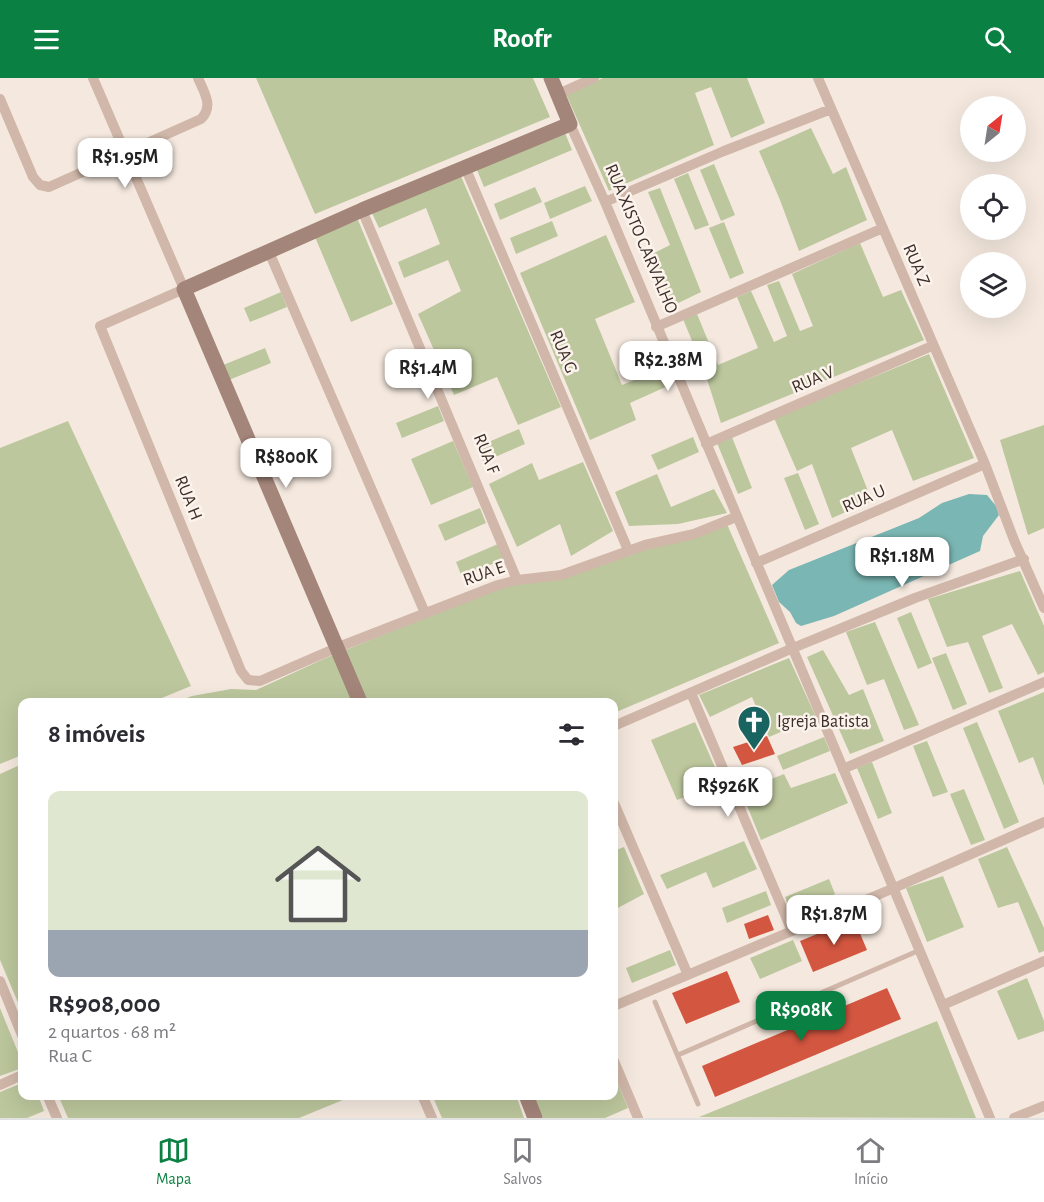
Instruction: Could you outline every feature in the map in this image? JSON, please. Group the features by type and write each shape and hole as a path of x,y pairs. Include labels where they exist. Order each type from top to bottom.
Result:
{"street":[{"path":"93,78 358,698"},
{"path":"0,99 33,177 40,185 49,187 204,117 208,110 208,101 198,78"},
{"name":"RUA XISTO CARVALHO","path":"551,78 990,1118"},
{"path":"558,94 594,78"},
{"name":"RUA Z","path":"818,78 987,469 1014,540 1044,608"},
{"path":"605,202 724,151 831,109"},
{"path":"184,289 362,210 570,124"},
{"name":"RUA G","path":"465,167 628,550"},
{"name":"RUA F","path":"362,210 517,580"},
{"path":"656,327 883,228"},
{"path":"269,252 425,613"},
{"name":"RUA H","path":"184,289 100,326 241,671 248,680"},
{"name":"RUA V","path":"706,444 933,346"},
{"name":"RUA U","path":"756,563 987,469"},
{"name":"RUA E","path":"248,680 260,681 336,648 498,585 517,580 561,575 628,550 694,534 736,517"},
{"path":"618,724 915,598 1024,559"},
{"path":"843,769 1044,682"},
{"path":"691,693 792,931"},
{"path":"618,812 688,975"},
{"path":"618,1004 1044,822"},
{"path":"943,1005 1044,961"},
{"path":"1,984 18,1025"},
{"path":"618,1070 638,1118"},
{"path":"0,1085 18,1077"},
{"path":"49,1100 57,1118"},
{"path":"424,1100 432,1118"},
{"path":"528,1100 535,1118"},
{"path":"1014,1118 1044,1106"}],"lane":[{"path":"678,1055 920,950"},
{"path":"655,1002 698,1104"}],"green space":[{"path":"256,78 533,78 550,117 315,214"},
{"path":"603,78 747,78 765,123 731,138 711,87 695,93 714,145 609,191 566,94"},
{"path":"811,128 833,174 846,167 867,220 799,251 759,151"},
{"path":"565,133 572,150 484,187 477,170"},
{"path":"714,164 735,215 721,221 700,170"},
{"path":"688,173 709,225 695,230 674,179"},
{"path":"460,174 561,407 518,425 497,377 454,395 418,314 461,291 448,260 404,278 398,262 440,244 426,208 379,228 371,211"},
{"path":"585,186 592,201 550,219 544,203"},
{"path":"535,187 542,202 500,220 494,204"},
{"path":"660,188 701,292 672,306 650,255 670,245 648,192"},
{"path":"358,220 393,304 351,322 315,237"},
{"path":"552,221 558,236 516,254 510,238"},
{"path":"724,222 744,273 730,279 709,228"},
{"path":"606,235 635,302 595,319 622,385 662,369 670,385 630,403 636,420 590,440 520,273"},
{"path":"860,243 883,297 901,290 924,340 721,423 704,370 683,319 697,314 718,365 758,348 737,297 751,291 774,342 787,336 767,285 779,281 800,331 813,326 792,274"},
{"path":"281,292 287,307 250,322 244,308"},
{"path":"265,348 271,363 229,380 223,365"},
{"path":"929,354 974,458 913,481 892,430 851,448 872,501 832,518 812,464 797,471 774,418"},
{"path":"438,406 444,421 402,438 396,423"},
{"path":"68,421 191,686 162,698 18,698 18,757 0,764 0,448"},
{"path":"1044,425 1044,528 1028,535 1000,440"},
{"path":"519,429 525,444 484,462 477,447"},
{"path":"693,437 699,452 658,470 651,455"},
{"path":"732,437 752,488 738,494 717,443"},
{"path":"453,441 473,487 431,505 411,459"},
{"path":"583,462 613,531 571,556 560,524 517,547 489,484 532,463 539,480"},
{"path":"798,473 819,524 805,530 784,478"},
{"path":"657,474 671,507 714,489 727,513 678,524 629,526 615,492"},
{"path":"480,508 486,523 445,541 438,525"},
{"path":"726,522 779,643 618,711 618,698 187,698 231,689 256,690 328,657 507,585 561,575"},
{"path":"498,544 504,559 462,577 456,562"},
{"path":"1020,571 1044,626 1044,672 1038,675 1012,624 982,636 1003,688 989,693 968,642 947,647 928,599"},
{"path":"911,612 932,663 918,669 897,618"},
{"path":"875,622 919,725 904,730 884,679 867,685 846,632"},
{"path":"823,650 849,695 863,689 884,741 850,754 807,657"},
{"path":"946,653 967,704 953,710 932,658"},
{"path":"789,658 816,717 769,737 752,697 710,717 699,695"},
{"path":"1044,692 1044,786 1033,757 1019,763 998,711"},
{"path":"695,722 722,783 677,800 651,740"},
{"path":"977,722 1019,822 1004,829 963,728"},
{"path":"824,737 830,751 783,770 777,756"},
{"path":"927,741 948,792 933,797 913,746"},
{"path":"872,762 892,813 878,819 857,768"},
{"path":"18,766 18,1003 0,960 0,774"},
{"path":"835,773 848,803 761,840 741,791 784,774 791,788"},
{"path":"964,789 985,840 971,845 950,794"},
{"path":"744,841 757,869 713,888 706,872 667,889 660,875"},
{"path":"624,847 644,894 618,908 618,849"},
{"path":"1007,847 1044,928 1044,951 1039,953 1018,902 998,908 978,859"},
{"path":"943,876 964,927 927,942 906,888"},
{"path":"829,879 835,894 791,912 785,897"},
{"path":"766,891 771,905 727,923 722,908"},
{"path":"793,940 802,961 760,979 750,958"},
{"path":"670,950 676,965 632,983 626,968"},
{"path":"1027,978 1044,1021 1044,1031 1018,1040 997,991"},
{"path":"0,1008 18,1052 18,1069 0,1076"},
{"path":"937,1021 976,1118 699,1117"},
{"path":"618,1084 628,1108 605,1118 543,1118 535,1100 618,1100"},
{"path":"18,1085 18,1100 40,1100 44,1111 27,1118 0,1118 0,1092"},
{"path":"60,1100 343,1100 299,1118 68,1118"},
{"path":"434,1100 518,1100 524,1118 442,1118"}],"water":[{"path":"969,494 987,495 996,506 999,515 983,536 980,551 834,616 801,626 779,602 772,585 789,570 919,518 942,503"}],"building":[{"name":"Igreja Batista","path":"767,736 775,754 742,765 733,747"},
{"path":"768,915 774,930 749,939 744,924"},
{"path":"854,919 867,950 813,972 800,941"},
{"path":"727,971 740,1002 686,1024 672,993"},
{"path":"887,988 901,1019 715,1097 702,1066"}],"place":[{"name":"Igreja Batista","path":"754,751"}]}
